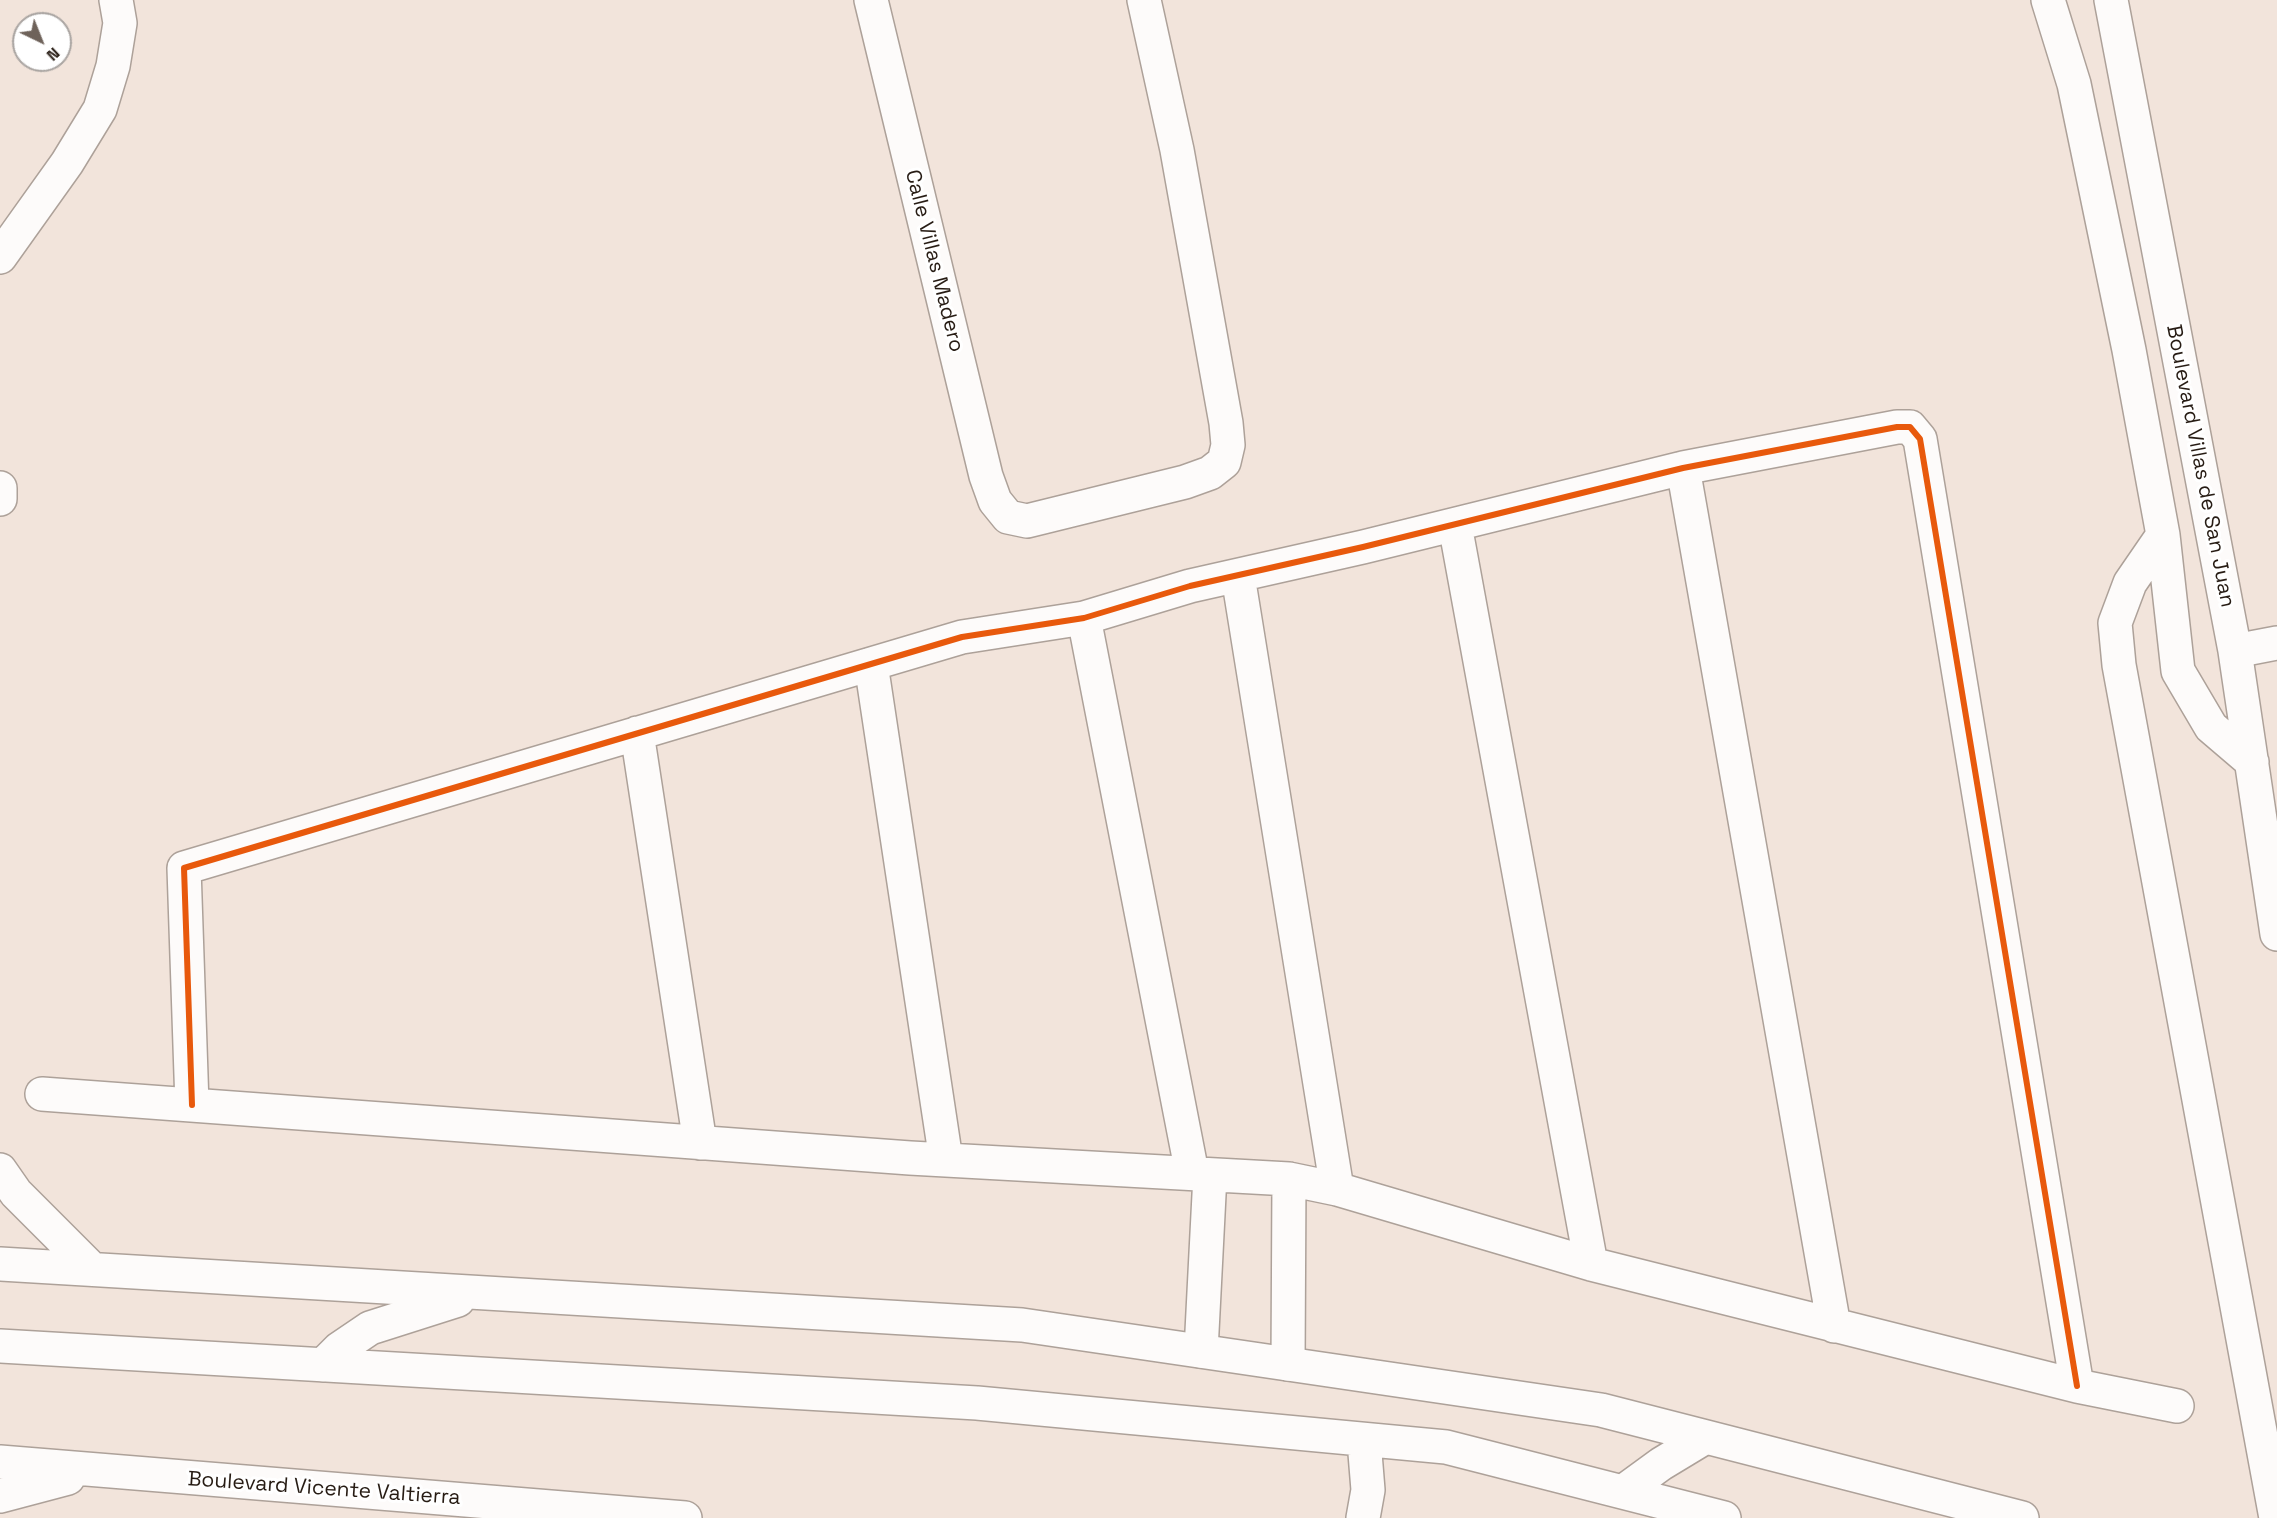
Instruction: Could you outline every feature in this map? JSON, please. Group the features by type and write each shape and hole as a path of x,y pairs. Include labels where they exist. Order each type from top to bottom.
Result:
{"street":[{"path":"5,236 67,163 100,109 113,66 120,23 116,0"},
{"name":"Calle Villas Madero","path":"871,0 986,476 995,501 1008,517 1027,521 1185,482 1210,473 1224,462 1228,445 1177,150 1144,0"},
{"path":"2048,0 2074,84 2129,350 2163,536 2178,671 2211,727 2252,762"},
{"name":"Boulevard Villas de San Juan","path":"2111,0 2235,651 2277,934"},
{"path":"192,1105 184,868 962,637 1083,618 1190,586 1455,525 1683,468 1897,427 1910,427 1920,439 2077,1386"},
{"path":"1683,468 1834,1326"},
{"path":"0,488 0,499"},
{"path":"1455,525 1590,1264"},
{"path":"2163,536 2130,583 2115,623 2119,665 2276,1518"},
{"path":"1238,576 1337,1189"},
{"path":"1083,618 1201,1174 1201,1351"},
{"path":"2235,651 2277,643"},
{"path":"871,664 946,1160"},
{"path":"637,733 700,1143"},
{"path":"42,1094 946,1160 1290,1179 1337,1189 1590,1264 2077,1386 2176,1406"},
{"path":"0,1170 23,1200 92,1269"},
{"path":"1288,1364 1290,1179"},
{"path":"0,1264 1022,1325 1601,1410 1959,1509 2022,1518"},
{"path":"323,1365 339,1349 370,1328 480,1293"},
{"path":"0,1346 977,1403 1446,1447 1724,1518"},
{"path":"1624,1491 1660,1464 1704,1438"},
{"path":"1363,1518 1368,1490 1364,1441"},
{"name":"Boulevard Vicente Valtierra","path":"0,1462 99,1472 685,1518"},
{"path":"0,1496 39,1483 99,1472"}],"cycle path":[{"path":"192,1105 184,868 962,637 1084,618 1190,586 1363,547 1683,468 1897,427 1910,427 1920,439 2077,1386"}]}
